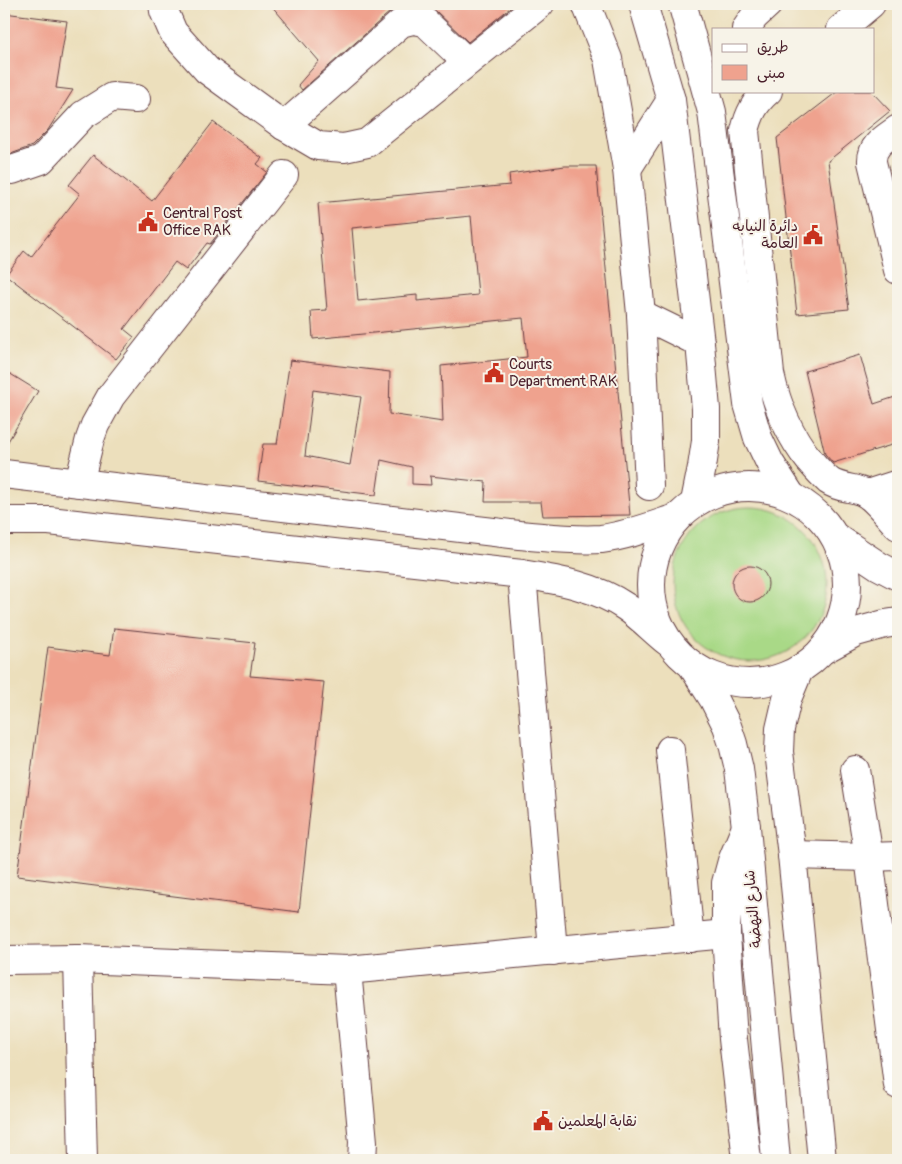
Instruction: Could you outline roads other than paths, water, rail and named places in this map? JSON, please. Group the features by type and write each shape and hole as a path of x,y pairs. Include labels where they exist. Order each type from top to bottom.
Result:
{"street":[{"path":"163,4 173,32 207,70 284,126 318,146 344,148 367,143 540,4"},
{"path":"586,4 608,59 627,169 641,314 649,486"},
{"path":"643,4 671,100 706,409 706,441 702,467 686,510 658,546 650,579 654,612 668,642"},
{"path":"682,4 715,101 748,404 758,438 770,463 790,494"},
{"path":"747,28 754,17 768,4"},
{"path":"843,28 871,4"},
{"path":"284,126 400,23 413,20 425,22 467,62"},
{"path":"767,92 752,110 745,131 770,374 774,393 788,430 801,451 818,471 838,486 867,494 898,526"},
{"path":"4,168 12,170 42,160 84,115 112,97 136,99"},
{"path":"627,169 671,100"},
{"path":"898,129 876,147 871,157 898,270"},
{"path":"79,484 95,424 111,396 284,175"},
{"path":"641,314 700,343"},
{"path":"741,350 768,347"},
{"path":"4,474 519,535 579,540 602,539 629,533 686,510 718,491 742,486 767,487 790,494 817,512 837,538 847,566 848,596 840,625 823,650"},
{"path":"867,494 898,484"},
{"path":"4,520 49,521 522,574 564,581 604,594 627,607 668,642 693,667 718,679 746,684 774,681 799,670 823,650 856,632 898,622"},
{"path":"837,538 879,566 898,576"},
{"path":"522,574 553,951"},
{"name":"شارع النهضة","path":"693,667 714,700 727,726 734,744 739,769 776,1160"},
{"path":"799,670 788,699 780,730 779,752 792,855 822,1160"},
{"path":"670,750 690,938"},
{"path":"855,770 898,1085"},
{"path":"746,828 732,861 726,883 726,934 733,1039 747,1160"},
{"path":"792,855 898,856"},
{"path":"4,960 78,959 347,970 726,934"},
{"path":"78,959 83,1160"},
{"path":"347,970 363,1142 362,1160"}],"place":[{"name":"Central Post Office RAK","path":"148,222"},
{"name":"دائرة النيابه العامة","path":"813,235"},
{"name":"Courts Department RAK","path":"494,373"},
{"name":"نقابة المعلمين","path":"543,1121"}]}
